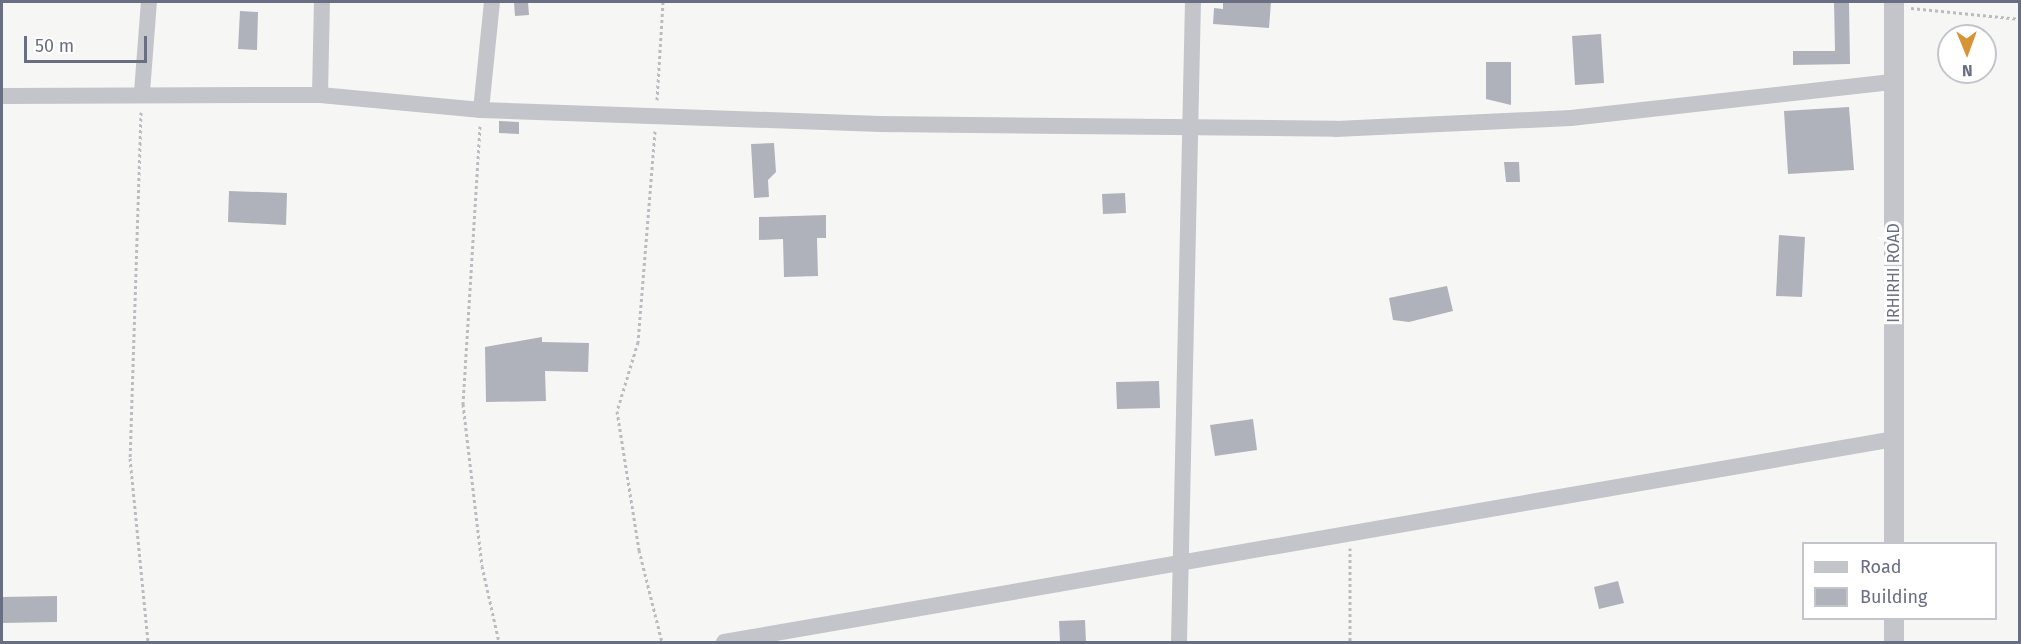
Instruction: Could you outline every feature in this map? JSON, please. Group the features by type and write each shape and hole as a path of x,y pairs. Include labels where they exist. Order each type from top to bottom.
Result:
{"street":[{"path":"142,92 149,2"},
{"path":"320,95 322,2"},
{"path":"481,110 492,2"},
{"path":"1179,642 1179,563 1194,128 1193,2"},
{"name":"IRHIRHI ROAD","path":"1894,4 1894,542"},
{"path":"2,96 142,92 320,95 481,110 657,116 1336,129 1571,118 1894,82"},
{"path":"724,642 1894,439"},
{"path":"1894,620 1894,642"}],"path":[{"path":"662,642 639,550 617,411 638,342 657,116 663,2"},
{"path":"1894,4 2019,19"},
{"path":"142,92 130,458 148,642"},
{"path":"481,110 463,404 482,566 499,642"},
{"path":"1350,533 1350,642"}],"building":[{"path":"514,2 528,2 529,15 515,16"},
{"path":"1223,2 1271,2 1269,28 1213,24 1214,8 1223,9"},
{"path":"1834,2 1849,2 1850,64 1793,65 1793,51 1835,51"},
{"path":"240,11 258,12 257,50 238,49"},
{"path":"1601,34 1604,83 1575,85 1572,36"},
{"path":"1486,62 1511,62 1511,105 1486,99"},
{"path":"1849,107 1854,170 1788,174 1784,111"},
{"path":"499,121 519,122 519,134 499,133"},
{"path":"774,143 776,172 768,180 769,197 754,198 751,144"},
{"path":"1504,162 1519,162 1520,182 1506,182"},
{"path":"229,191 287,193 286,225 228,222"},
{"path":"1125,193 1126,213 1103,214 1102,194"},
{"path":"826,215 826,238 817,238 818,276 784,277 783,239 759,240 759,217"},
{"path":"1779,235 1805,237 1802,297 1776,296"},
{"path":"1447,286 1453,311 1409,322 1393,320 1389,298"},
{"path":"542,337 542,342 589,343 588,372 545,371 546,401 486,402 485,347"},
{"path":"1159,381 1160,408 1117,409 1116,382"},
{"path":"1253,419 1257,450 1215,456 1210,425"},
{"path":"1618,581 1624,603 1599,609 1594,587"},
{"path":"57,596 57,622 2,623 2,597"},
{"path":"1085,620 1086,642 1060,642 1059,621"}]}
